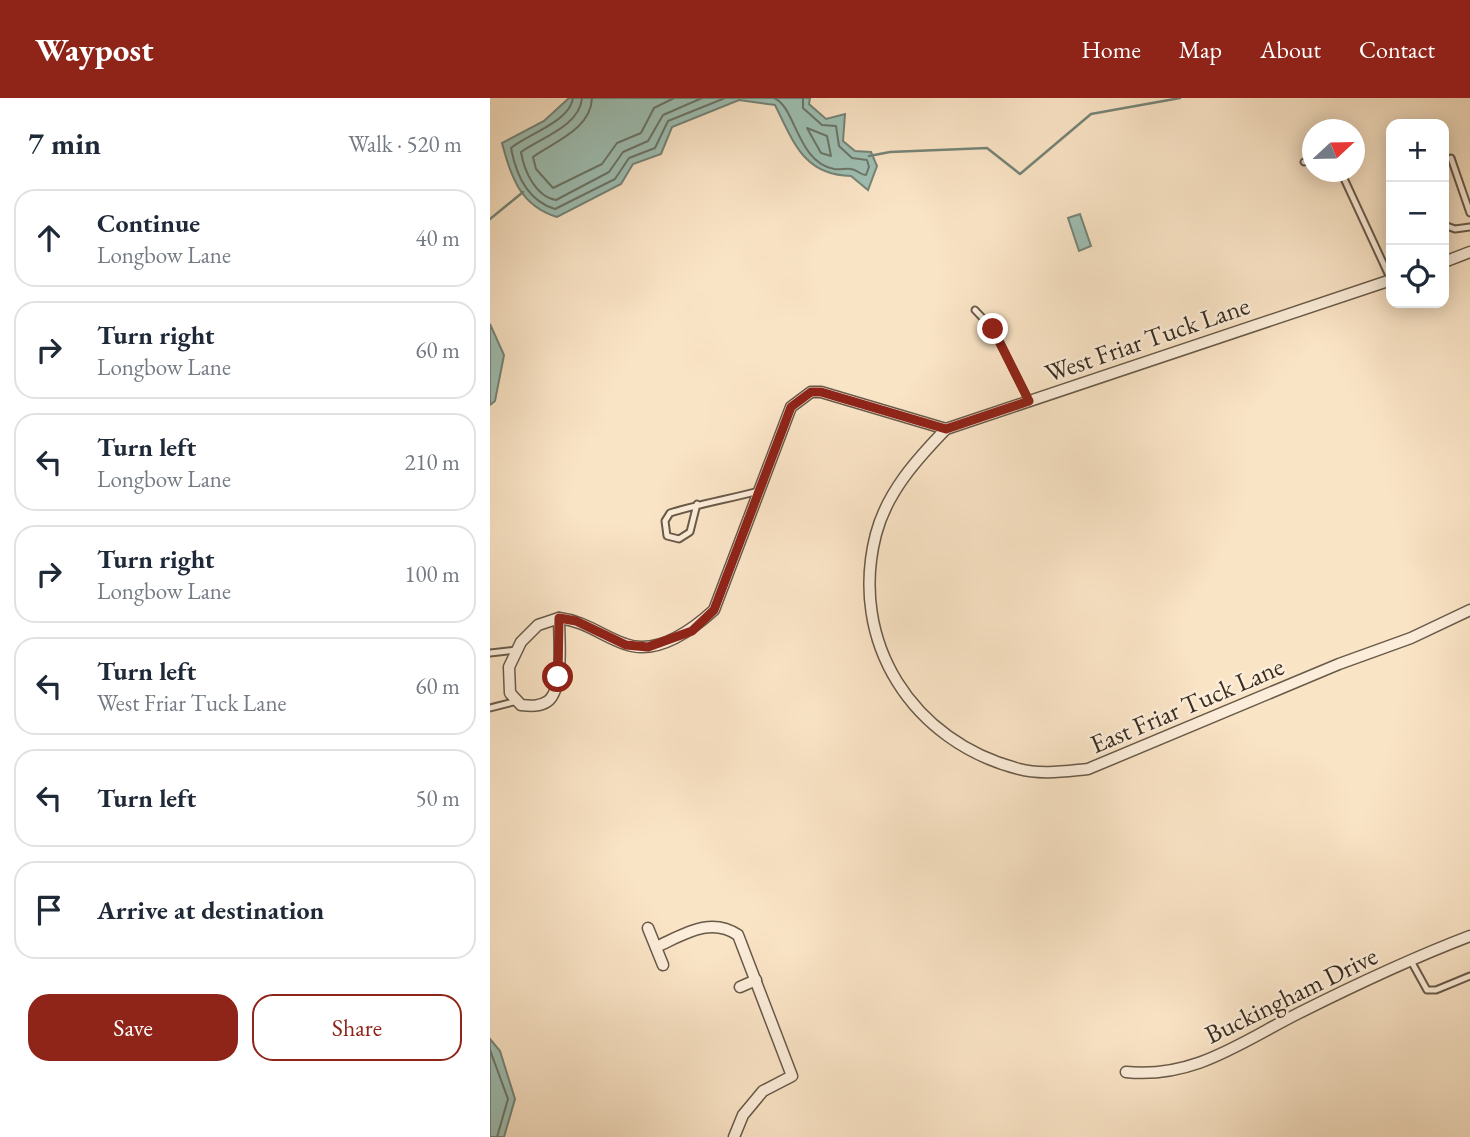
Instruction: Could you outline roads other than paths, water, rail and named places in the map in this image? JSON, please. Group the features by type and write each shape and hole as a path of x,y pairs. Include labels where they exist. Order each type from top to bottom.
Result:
{"street":[{"path":"1449,260 1470,252"},
{"name":"West Friar Tuck Lane","path":"924,715 899,686 872,626 869,576 876,533 892,495 914,462 946,429 1386,282"},
{"path":"559,618 558,677 555,693 549,701 539,706 521,705 510,693 509,667 517,650 538,625 559,618 576,621 626,645 648,647 692,631 714,610 762,490 791,407 811,392 821,392 946,429"},
{"name":"East Friar Tuck Lane","path":"924,715 933,726 974,754 1021,770 1051,772 1088,769 1470,610"},
{"path":"649,928 663,965"},
{"path":"656,947 700,928 728,928 738,935 793,1076 788,1081 763,1091 743,1115 734,1137"},
{"name":"Buckingham Drive","path":"1126,1072 1153,1075 1191,1067 1411,961 1470,936"},
{"path":"740,987 756,980"}],"lane":[{"path":"1451,159 1470,213"},
{"path":"1346,182 1386,269"},
{"path":"1449,227 1455,229 1470,227"},
{"path":"975,310 993,329 1029,401"},
{"path":"697,504 690,532 679,539 667,536 664,521 670,513 697,504 762,490"},
{"path":"490,653 517,650"},
{"path":"490,708 517,701"},
{"path":"1411,961 1427,990 1436,990 1470,976"}],"water":[{"path":"569,98 810,98 809,104 826,119 845,114 843,141 855,151 871,152 877,166 868,190 851,176 822,170 802,154 775,105 739,100 672,127 661,154 633,164 621,184 557,217 534,206 519,189 509,168 502,143 544,121"},
{"path":"1080,214 1091,246 1079,251 1068,218"},
{"path":"490,324 504,355 495,401 490,405"},
{"path":"490,1039 500,1051 515,1099 504,1137 490,1137"}],"waterway":[{"path":"869,156 890,152 987,148 1020,174 1091,114 1180,98"},
{"path":"490,219 523,192"}]}
